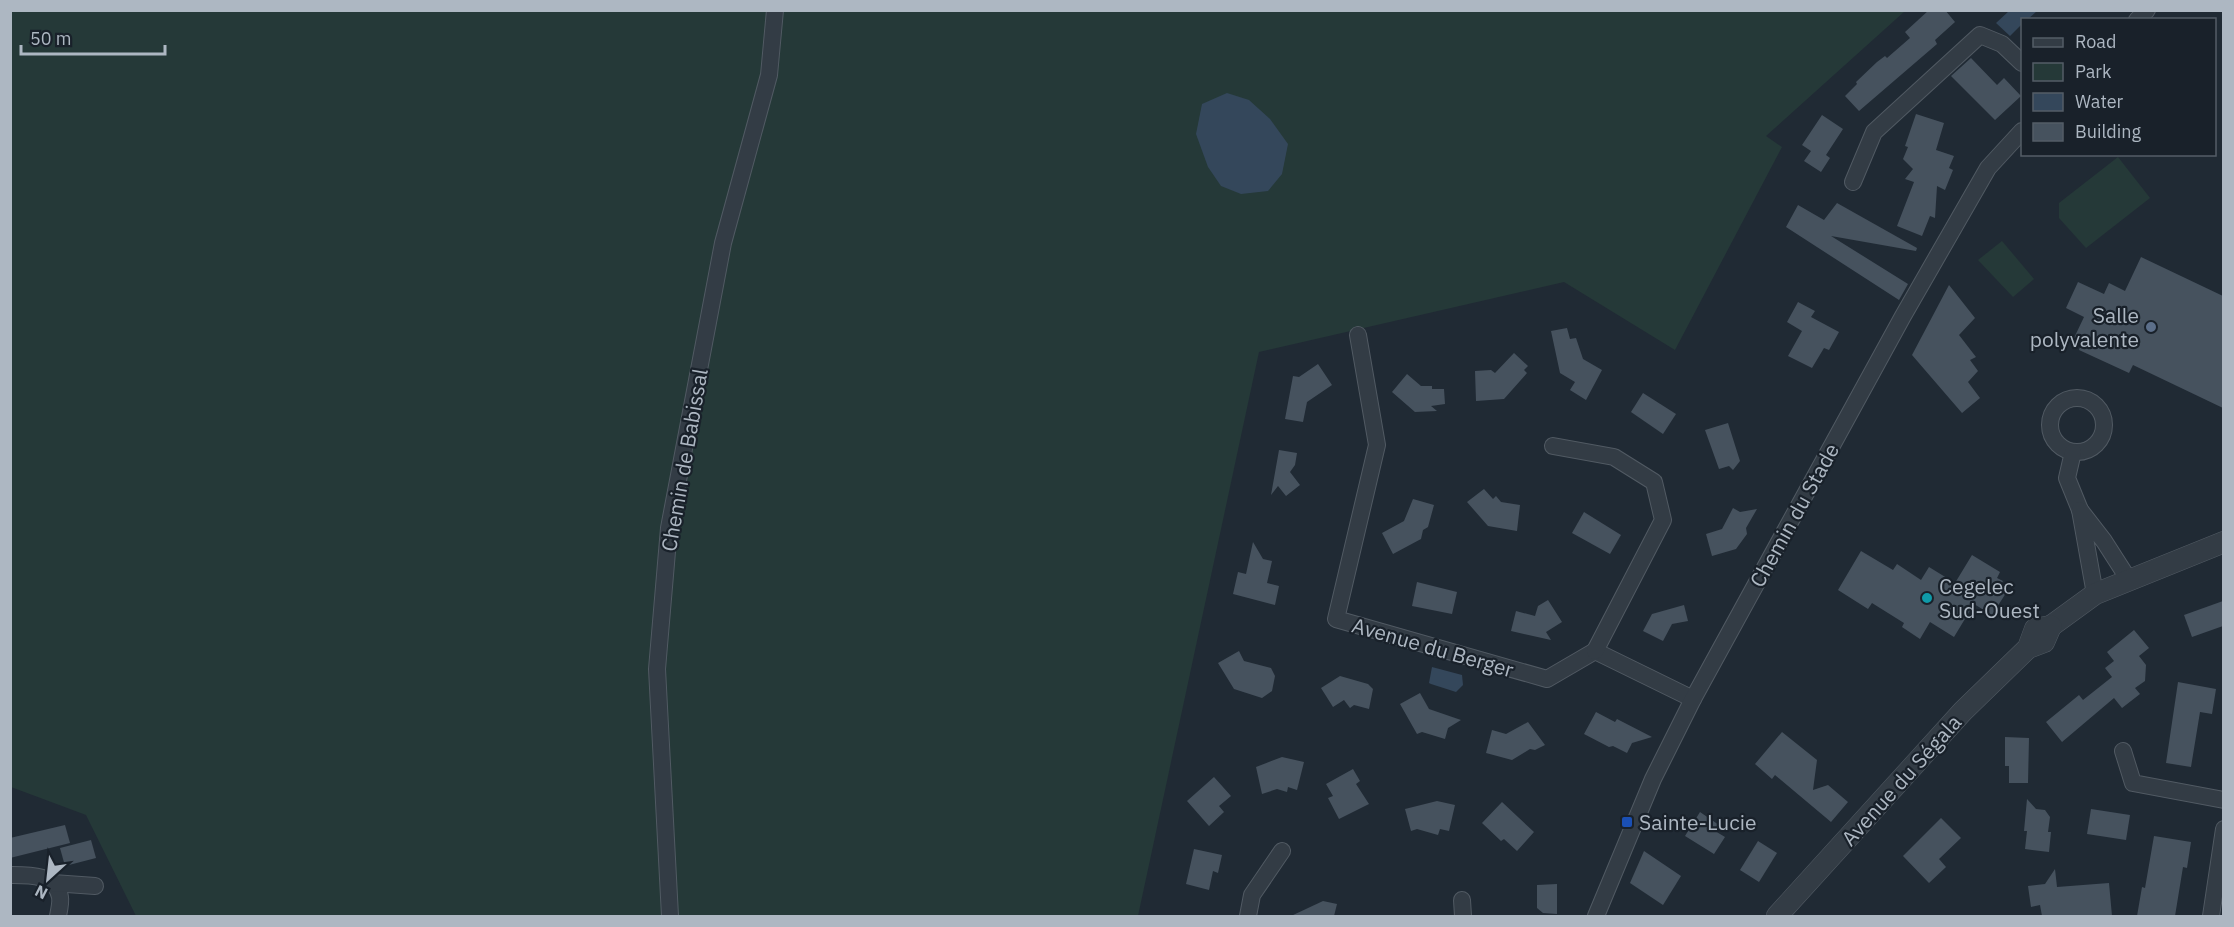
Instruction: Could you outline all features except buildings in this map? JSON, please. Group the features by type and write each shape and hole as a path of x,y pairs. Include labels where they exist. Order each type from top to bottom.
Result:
{"street":[{"name":"Chemin de Babissal","path":"670,916 657,669 669,528 723,243 769,75 775,10"},
{"path":"1854,182 1875,132 1980,35 2002,44 2021,62"},
{"name":"Chemin du Stade","path":"1596,916 1653,779 1693,699 1903,316 1988,168 2021,132"},
{"name":"Avenue du Berger","path":"1358,335 1377,445 1336,619 1547,679 1595,651"},
{"path":"1553,446 1614,457 1654,482 1663,520 1595,651 1693,699"},
{"path":"2073,452 2067,478 2080,510 2095,594"},
{"path":"2080,510 2104,541 2129,580"},
{"name":"Avenue du Ségala","path":"1778,916 1963,711 2028,648 2044,642 2050,626 2095,594 2223,542"},
{"path":"2123,751 2133,783 2223,800"},
{"path":"2211,916 2223,829"},
{"path":"1248,916 1252,895 1282,851"},
{"path":"10,875 35,875 57,890 95,886"},
{"path":"57,890 58,916"}],"green space":[{"path":"10,11 1905,11 1766,136 1782,147 1675,350 1564,282 1259,352 1138,916 136,916 86,815 11,787"},
{"path":"2118,157 2150,198 2086,248 2059,218 2059,203"},
{"path":"2002,241 2034,279 2013,297 1978,260"}],"water":[{"path":"2009,10 2037,11 2029,18 2021,18 2021,25 2010,36 1996,23"},
{"path":"1227,93 1249,100 1270,119 1288,144 1282,174 1268,191 1241,194 1221,186 1208,167 1196,134 1202,104"},
{"path":"1432,667 1462,675 1463,685 1456,692 1429,683"}],"place":[{"name":"Salle polyvalente","path":"2151,327"},
{"name":"Cegelec Sud-Ouest","path":"1927,598"},
{"name":"Sainte-Lucie","path":"1627,822"}]}
